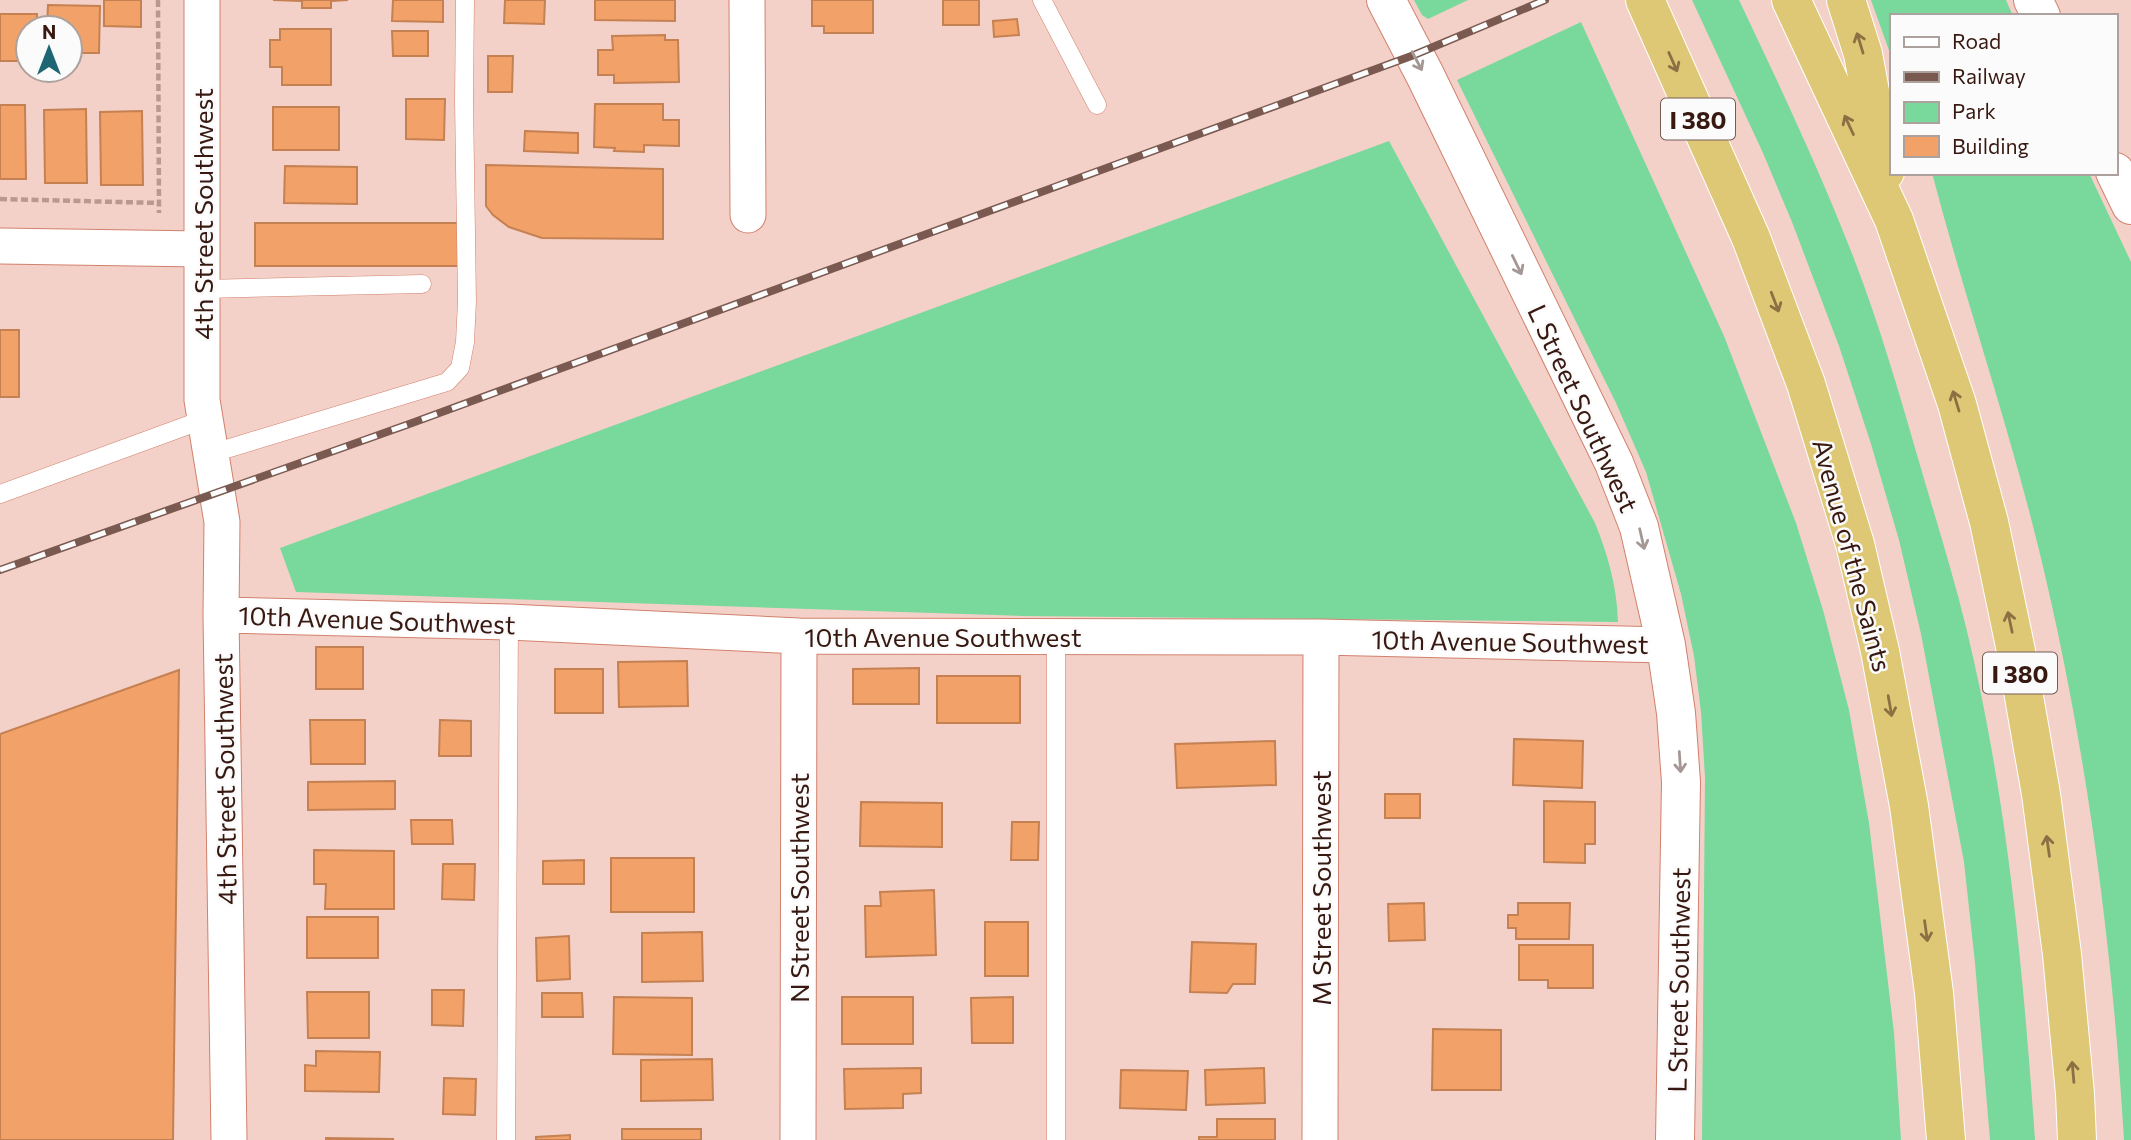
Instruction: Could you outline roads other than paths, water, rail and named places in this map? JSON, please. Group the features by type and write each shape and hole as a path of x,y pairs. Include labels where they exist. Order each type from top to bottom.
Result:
{"highway":[{"name":"Avenue of the Saints","path":"1645,0 1751,238 1806,384 1856,544 1880,651 1909,806 1933,979 1947,1140"},
{"name":"I 380","path":"1791,0 1886,196 1957,404 1989,522 2016,651 2041,794 2062,954 2077,1140"},
{"path":"1846,0 1863,54 1886,196"}],"street":[{"name":"4th Street Southwest","path":"202,0 202,400 222,522 229,1140"},
{"path":"747,0 748,215"},
{"name":"L Street Southwest","path":"1386,0 1614,464 1639,527 1666,645 1676,713 1681,782 1675,1140"},
{"path":"2116,175 2131,205"},
{"path":"0,246 202,249"},
{"name":"10th Avenue Southwest","path":"221,615 509,622 799,636 1321,637 1666,645"},
{"name":"N Street Southwest","path":"798,1140 799,636"},
{"name":"M Street Southwest","path":"1320,1140 1321,637"}],"lane":[{"path":"210,454 447,382 460,368 466,342 467,301 465,0"},
{"path":"1042,0 1097,105"},
{"path":"202,289 422,284"},
{"path":"0,494 205,419"},
{"path":"506,1140 509,622"},
{"path":"1056,636 1056,1140"}],"railway":[{"path":"0,570 412,423 1414,55 1545,0"}]}
